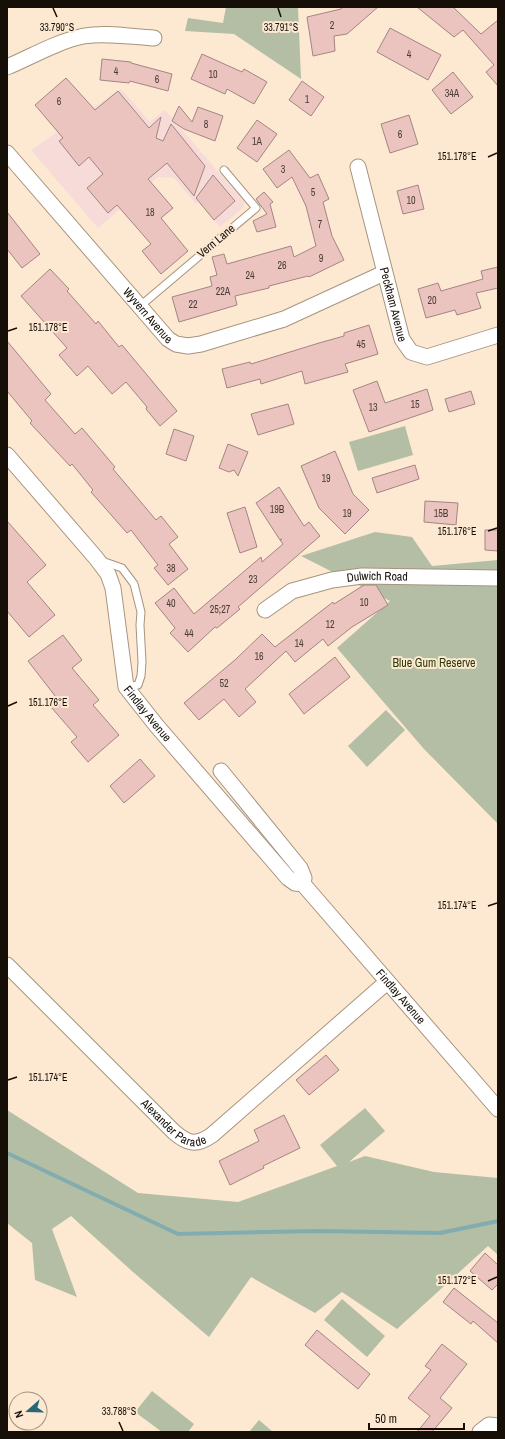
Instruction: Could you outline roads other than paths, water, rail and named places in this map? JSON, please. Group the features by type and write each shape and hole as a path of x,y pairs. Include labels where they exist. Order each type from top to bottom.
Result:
{"street":[{"path":"7,67 58,44 84,36 104,35 154,38"},
{"name":"Wyvern Avenue","path":"7,153 139,307 168,339 176,344 188,346 216,340 284,319 384,273"},
{"name":"Peckham Avenue","path":"358,167 402,339 411,352 427,357 498,335"},
{"name":"Findlay Avenue","path":"7,456 96,558 108,574 113,588 126,687 161,731 288,878 295,883 303,884 498,1109"},
{"name":"Dulwich Road","path":"265,610 292,590 332,580 362,576 498,578"},
{"name":"Findlay Avenue","path":"221,771 300,868 304,878 303,884"},
{"name":"Alexander Parade","path":"7,965 174,1132 188,1142 197,1143 212,1135 387,982"},
{"path":"480,1432 489,1425 498,1426"}],"lane":[{"name":"Vern Lane","path":"139,307 256,208 224,170"},
{"path":"96,558 122,568 134,584 141,612 141,676 138,685 126,687"}],"waterway":[{"path":"7,1153 178,1234 318,1231 440,1233 498,1221"}],"park label":[{"name":"Blue Gum Reserve","path":"434,663"}]}
